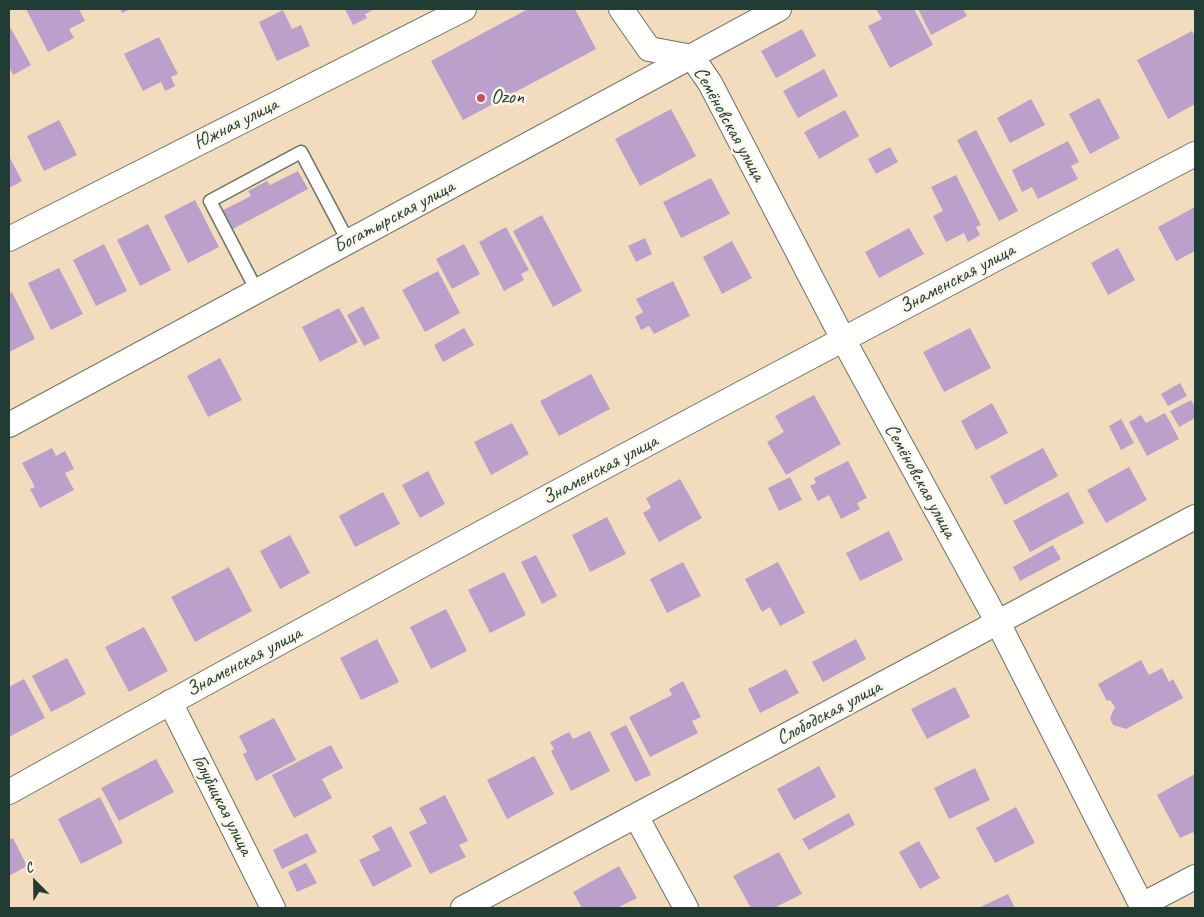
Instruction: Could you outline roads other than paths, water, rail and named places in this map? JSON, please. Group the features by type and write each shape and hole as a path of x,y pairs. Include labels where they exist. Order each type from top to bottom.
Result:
{"street":[{"name":"Южная улица","path":"9,239 464,9"},
{"path":"621,9 649,49 692,57"},
{"name":"Богатырская улица","path":"9,425 779,9"},
{"name":"Семёновская улица","path":"692,57 710,83 842,339 998,623 1142,907"},
{"name":"Знаменская улица","path":"9,792 170,702 842,339 1195,154"},
{"name":"Слободская улица","path":"463,908 1195,517"},
{"name":"Голубицкая улица","path":"170,702 273,908"},
{"path":"636,816 686,908"},
{"path":"1142,907 1195,876"}],"lane":[{"path":"257,291 210,201 300,152 348,241"}],"place":[{"name":"Ozon","path":"481,98"}]}
